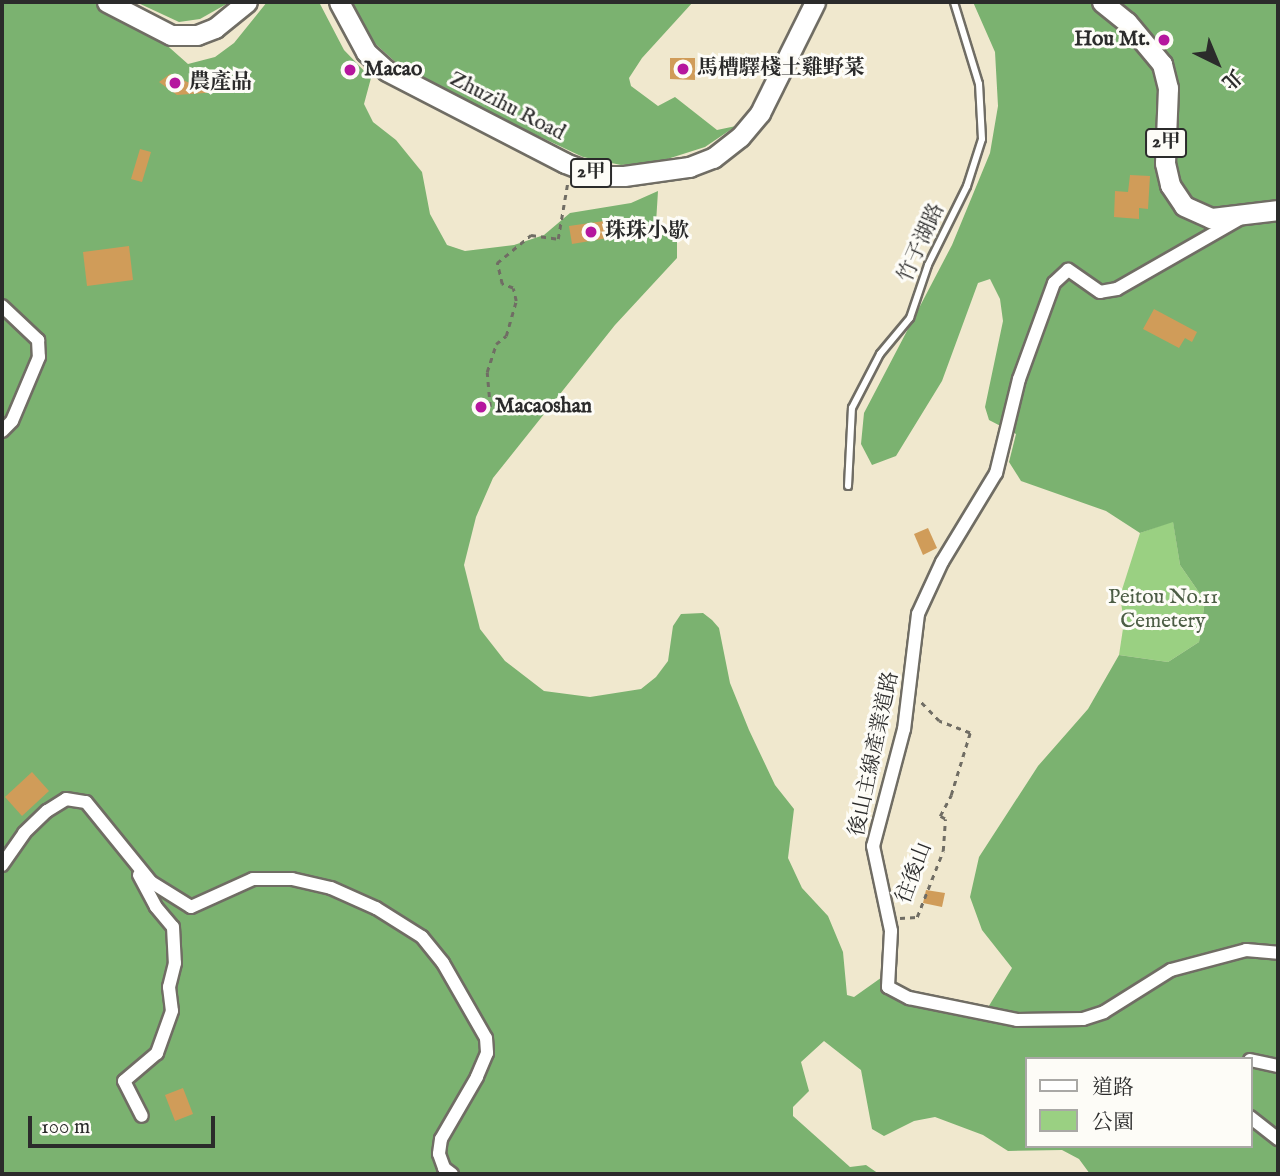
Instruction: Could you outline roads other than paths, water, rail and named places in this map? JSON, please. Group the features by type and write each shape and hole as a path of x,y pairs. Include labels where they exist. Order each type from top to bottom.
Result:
{"main road":[{"path":"107,2 171,36 197,35 215,28 247,2"},
{"name":"Zhuzihu Road","path":"338,2 366,52 387,71 569,164 599,176 624,176 689,167 713,158 740,137 760,113 815,2"},
{"name":"2甲","path":"1102,2 1127,22 1162,64 1168,88 1165,163 1170,185 1193,212 1211,218 1278,211"}],"street":[{"name":"後山主線產業道路","path":"1245,216 1116,289 1100,292 1068,270 1054,283 1018,379 996,473 942,562 919,614 916,657 907,692 904,729 873,846 888,922 888,987 894,994 1027,1021 1083,1019 1104,1012 1171,971 1246,950 1278,953"},
{"path":"2,306 38,340 39,357 12,421 2,430"},
{"path":"2,865 24,833 66,799 86,802 151,882 191,906 253,879 292,879 331,887 422,937 443,963 486,1038 487,1053 477,1077 441,1139 439,1154 444,1168 452,1174"},
{"path":"130,858 156,907 173,927 172,1011 157,1053 124,1081 142,1116"},
{"path":"1252,1060 1278,1066"},
{"path":"1252,1119 1278,1139"}],"lane":[{"name":"竹子湖路","path":"848,486 852,408 880,354 910,318 928,265 967,186 982,139 979,84 954,2"}],"place":[{"name":"Hou Mt.","path":"1164,40"},
{"name":"馬槽驛棧土雞野菜","path":"683,69"},
{"name":"Macao","path":"350,70"},
{"name":"農產品","path":"175,83"},
{"name":"珠珠小歇","path":"591,232"},
{"name":"Macaoshan","path":"481,407"}],"park label":[{"name":"Peitou No.11 Cemetery","path":"1163,610"}]}
